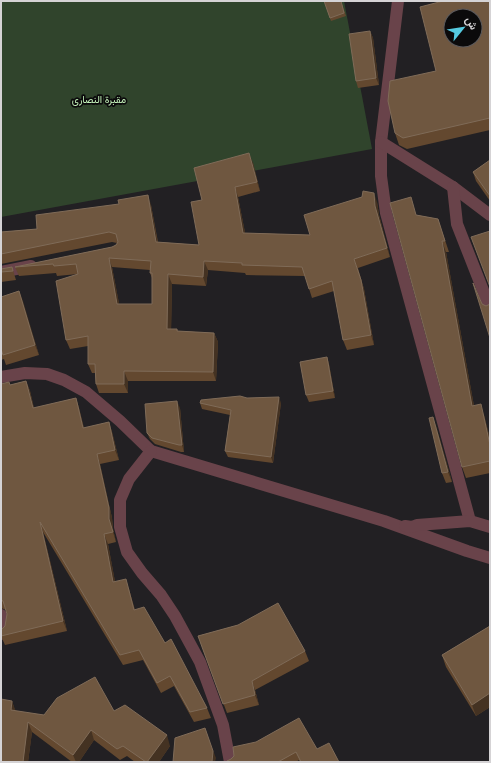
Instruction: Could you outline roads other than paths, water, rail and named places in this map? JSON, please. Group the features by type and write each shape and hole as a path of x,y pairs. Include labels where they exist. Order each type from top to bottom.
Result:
{"street":[{"path":"398,1 381,142 381,176 386,213 470,521"},
{"path":"381,142 453,187 490,215"},
{"path":"453,187 457,224 490,308"},
{"path":"1,272 39,264"},
{"path":"1,377 25,373 47,374 64,380 86,392 120,421 151,451 384,521 490,558"},
{"path":"151,451 129,479 120,500 120,527 127,552 142,573 161,595 175,616 200,662 223,725 230,762"},
{"path":"384,521 412,527 417,525 470,521 490,527"},
{"path":"1,615 3,625 1,634"}],"park label":[{"name":"مقبرة النصارى","path":"99,99"}]}
